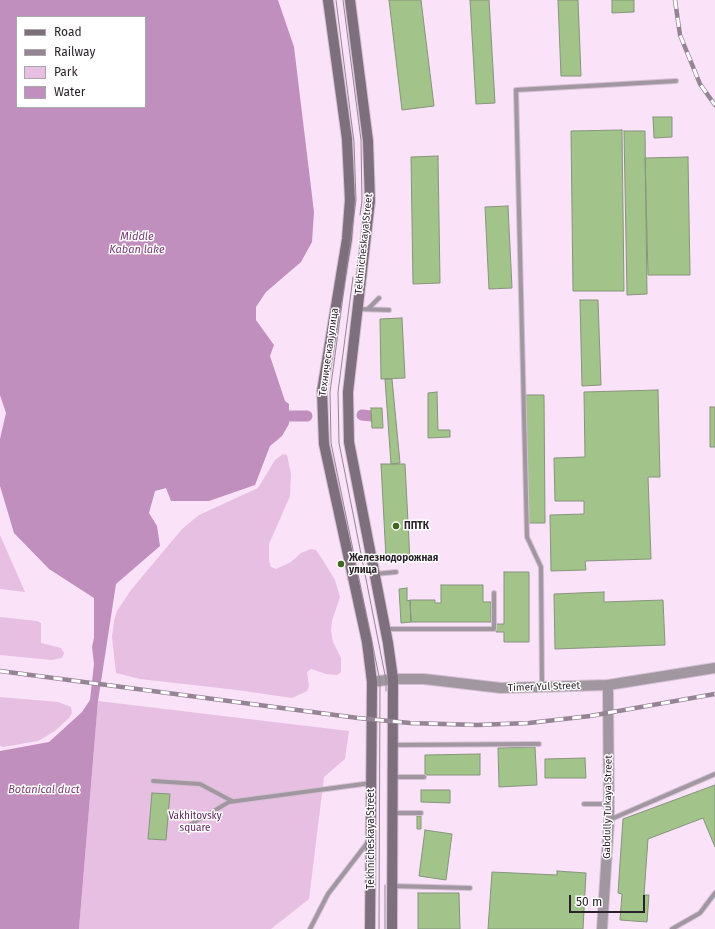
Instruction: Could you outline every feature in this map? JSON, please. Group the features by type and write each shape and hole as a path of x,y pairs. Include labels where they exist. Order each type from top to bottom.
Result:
{"main road":[{"name":"Техническая улица","path":"328,0 347,139 350,200 347,239 322,391 324,444 367,642 372,682 372,783"},
{"name":"Tekhnicheskaya Street","path":"350,0 368,141 370,201 348,392 349,442 374,574"},
{"path":"374,574 393,679 394,745 392,813 392,929"},
{"name":"Tekhnicheskaya Street","path":"370,929 372,783"}],"street":[{"name":"Timer Yul Street","path":"372,682 393,679 424,678 501,688 608,685 715,668"},
{"name":"Gabdully Tukaya Street","path":"602,929 609,820 608,685"}],"lane":[{"path":"542,686 541,567 527,538 516,90 676,81"},
{"path":"368,309 379,298"},
{"path":"358,309 389,310"},
{"path":"374,574 396,572"},
{"path":"385,629 494,629 494,593"},
{"path":"394,745 539,744"},
{"path":"609,820 715,774"},
{"path":"393,777 424,777"},
{"path":"153,781 200,784 233,801"},
{"path":"181,830 233,801 372,783"},
{"path":"584,804 609,804"},
{"path":"392,813 421,813"},
{"path":"310,929 328,894 371,836"},
{"path":"392,886 470,888"},
{"path":"672,929 700,913 715,893"}],"green space":[{"path":"283,454 287,455 291,474 290,496 269,544 269,561 271,567 276,569 291,562 301,553 311,549 316,550 324,562 335,580 340,597 332,621 331,631 333,642 341,658 341,672 337,675 326,674 311,669 307,672 309,686 307,691 292,698 140,679 116,673 112,637 114,621 117,611 131,590 182,529 199,515 258,488 275,460"},
{"path":"0,535 25,592 0,589"},
{"path":"0,617 37,621 41,623 41,643 61,648 64,653 62,658 52,660 0,655"},
{"path":"0,697 58,702 71,707 72,713 69,718 55,731 38,741 3,747 0,746"},
{"name":"Vakhitovsky square","path":"98,701 349,731 345,759 324,777 309,899 271,929 79,929"}],"water":[{"name":"Middle Kaban lake","path":"0,0 278,0 294,47 314,212 312,242 301,262 266,292 256,307 256,320 274,345 270,356 285,401 289,404 289,424 282,436 270,446 255,485 209,501 171,501 166,488 155,491 149,513 157,526 160,546 116,584 98,701 79,929 0,929 0,751 49,742 82,712 90,700 94,664 92,647 94,638 94,598 49,569 14,533 0,486 0,439 6,413 0,395"}],"building":[{"path":"389,0 421,0 434,106 402,110"},
{"path":"470,0 489,0 495,103 476,104"},
{"path":"558,0 578,0 581,76 561,76"},
{"path":"612,0 634,0 634,12 612,13"},
{"path":"653,117 672,117 672,137 654,138"},
{"path":"622,130 624,291 573,291 571,131"},
{"path":"624,131 645,131 647,294 627,295"},
{"path":"438,156 440,283 413,284 411,157"},
{"path":"688,157 690,275 648,275 645,158"},
{"path":"508,206 512,288 489,289 485,207"},
{"path":"580,300 598,300 601,385 582,386"},
{"path":"402,318 405,378 381,379 380,319"},
{"path":"385,379 392,379 400,463 391,464"},
{"path":"658,390 660,477 648,477 651,559 585,561 586,570 551,571 550,515 584,514 584,501 555,501 554,458 585,457 584,392"},
{"path":"437,392 438,430 450,430 450,437 428,438 428,393"},
{"path":"526,395 544,395 545,523 528,523"},
{"path":"710,407 715,407 715,447 710,447"},
{"path":"371,408 382,408 383,428 372,428"},
{"name":"ППТК","path":"381,464 405,464 410,561 395,561 394,557 386,558"},
{"path":"504,572 529,572 529,642 504,642 504,632 496,632 496,624 504,624"},
{"path":"441,585 483,585 483,602 491,602 491,622 411,622 410,600 435,600 435,603 441,603"},
{"path":"407,588 407,601 410,600 411,622 401,623 399,589"},
{"path":"604,592 604,602 663,600 665,645 555,649 554,594"},
{"path":"535,747 537,785 499,787 498,748"},
{"path":"480,754 480,775 425,775 425,755"},
{"path":"585,758 586,778 545,778 545,759"},
{"path":"715,785 715,847 703,818 648,839 644,895 649,895 647,922 620,920 622,894 618,893 623,819"},
{"path":"421,790 450,790 450,803 421,802"},
{"path":"152,793 170,794 166,840 148,839"},
{"path":"417,816 421,816 421,829 417,829"},
{"path":"425,830 452,834 446,880 419,876"},
{"path":"557,871 586,873 583,929 488,929 492,872 557,875"},
{"path":"418,893 459,893 460,929 418,929"}],"waterway":[{"path":"362,415 372,416"},
{"path":"289,416 307,416"}],"tram line":[{"path":"336,0 354,142 356,200 330,392 331,443 380,681 379,929"},
{"path":"343,0 361,140 362,201 360,215"},
{"path":"353,277 338,392 339,443 386,680 386,691"},
{"path":"385,885 385,929"}],"railway":[{"path":"675,0 680,35 700,84 715,105"},
{"path":"0,671 358,718 410,723 477,725 529,723 590,716 715,694"}],"place":[{"name":"ППТК","path":"396,526"},
{"name":"Железнодорожная улица","path":"341,564"}],"water label":[{"name":"Botanical duct","path":"44,790"}]}
